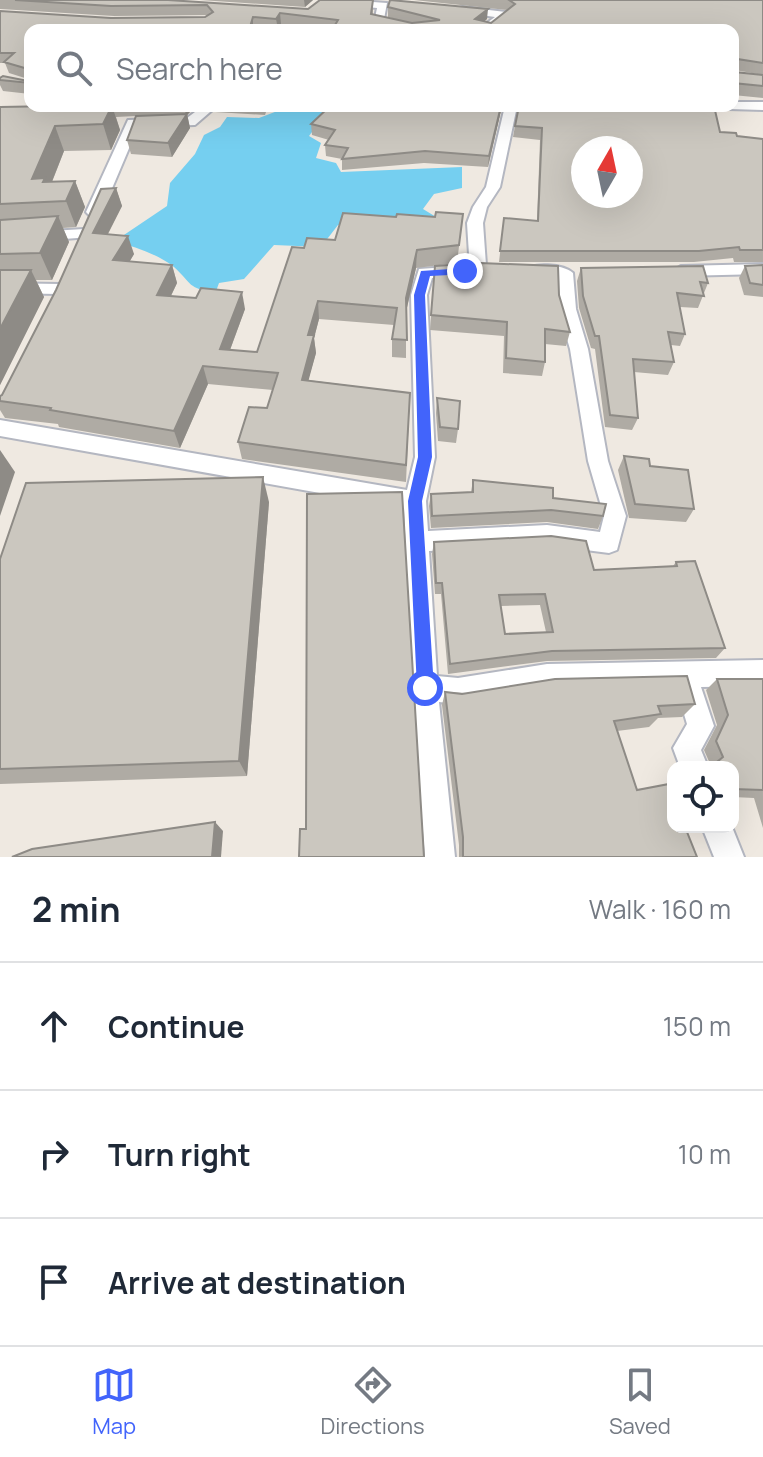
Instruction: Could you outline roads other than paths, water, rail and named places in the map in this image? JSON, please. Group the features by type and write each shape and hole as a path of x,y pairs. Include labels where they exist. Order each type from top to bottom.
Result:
{"street":[{"path":"353,0 393,4"},
{"path":"338,2 383,5 378,21 396,24"},
{"path":"448,9 506,15 492,24"},
{"path":"739,106 763,106"},
{"path":"0,239 81,241 126,123 190,122 203,112"},
{"path":"478,270 475,223 480,207 493,187 510,112"},
{"path":"663,272 763,269"},
{"path":"416,542 547,535 609,543 615,516 598,461 579,349 567,309 572,273 478,270 425,273 422,283 420,389 425,457 415,501 416,542 440,857"},
{"path":"0,288 59,290"},
{"path":"0,428 415,501"},
{"path":"425,688 458,691 547,677 684,672 763,673"},
{"path":"684,672 701,726 687,748 692,761"},
{"path":"719,833 729,857"}],"water":[{"path":"275,112 327,112 309,136 321,143 316,158 336,163 341,172 462,167 462,188 434,194 423,209 441,220 338,225 321,247 274,245 244,279 219,283 215,294 195,287 161,258 115,241 167,206 170,183 195,154 204,135 220,127 227,117 259,118"}]}
